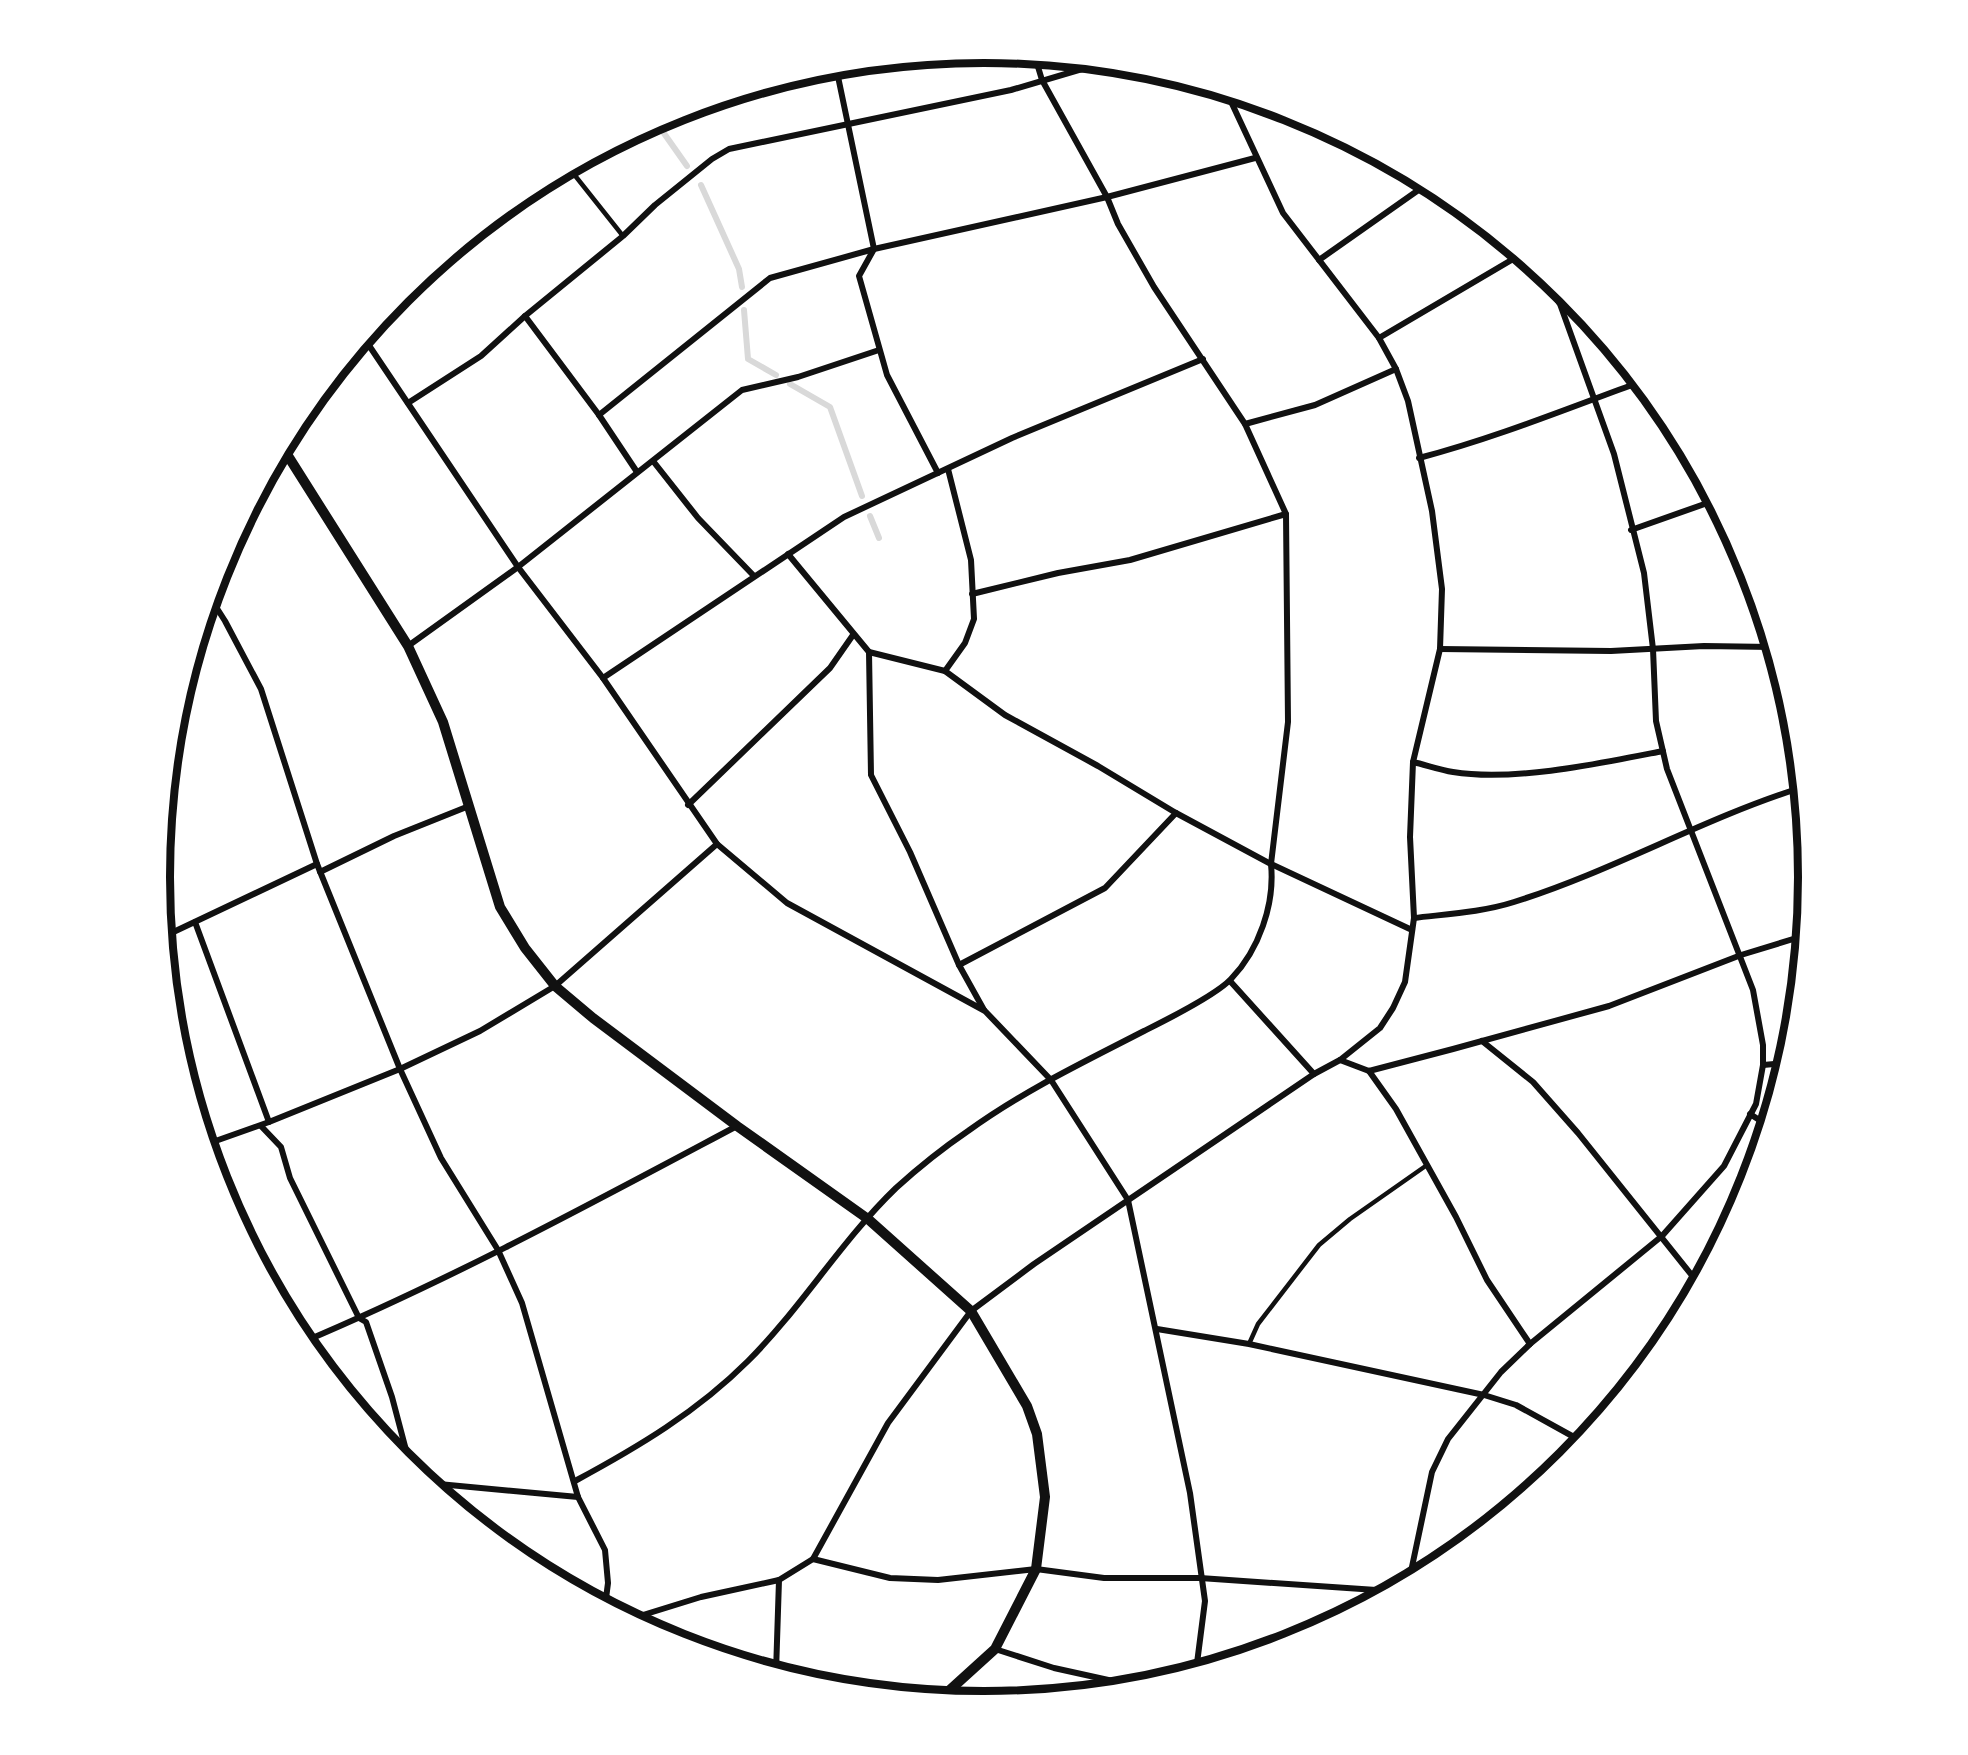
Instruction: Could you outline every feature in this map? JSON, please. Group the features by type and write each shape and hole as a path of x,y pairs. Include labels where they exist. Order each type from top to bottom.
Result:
{"street":[{"path":"575,1481 650,1440 710,1395 777,1331 868,1219 897,1188 966,1132 1052,1080 1177,1014 1230,981 1257,939 1270,906 1273,885 1271,864 1288,722 1286,514 1245,423 1143,268 1118,224 1107,197 1042,80 1037,65"},
{"path":"408,403 481,356 525,316 623,236 664,197 712,159 729,150 1011,90 1081,69"},
{"path":"838,77 846,126 874,249 859,276 887,375 938,473"},
{"path":"641,1616 700,1597 779,1580 813,1559 888,1423 971,1311 1034,1264 1128,1200 1314,1074 1340,1060 1380,1028 1394,1008 1405,982 1414,918 1410,837 1413,762 1440,649 1442,589 1432,510 1407,400 1396,369 1379,338 1282,213 1231,101"},
{"path":"599,415 770,278 874,249 1107,197 1255,158"},
{"path":"1319,260 1419,189"},
{"path":"1379,338 1514,259"},
{"path":"1411,1571 1432,1472 1448,1439 1501,1372 1530,1344 1662,1236 1724,1166 1756,1104 1762,1065 1763,1045 1753,990 1667,769 1656,721 1653,649 1644,573 1631,530 1614,454 1557,299"},
{"path":"525,316 599,415 637,472"},
{"path":"368,344 518,567 603,678 688,805 717,844 787,903 985,1011"},
{"path":"408,646 518,567 742,390 798,377 879,350"},
{"path":"603,678 844,518 1012,438 1203,359"},
{"path":"1245,423 1315,405 1396,369"},
{"path":"1419,458 1473,443 1569,411 1632,385"},
{"path":"288,456 408,646 443,722 500,907 525,948 555,986 644,1057 868,1219 971,1311 1027,1406 1037,1434 1045,1497 1036,1569 994,1649 949,1691"},
{"path":"652,461 698,518 754,576"},
{"path":"945,671 965,643 974,619 970,560 948,469"},
{"path":"1631,530 1707,503"},
{"path":"972,594 1058,573 1130,560 1286,514"},
{"path":"788,554 868,652 945,671 1005,715 1098,766 1176,813 1271,864 1412,930"},
{"path":"216,607 261,689 320,873 400,1069 441,1158 498,1250 522,1303 578,1497 605,1550 608,1582 606,1598"},
{"path":"688,805 830,668 853,635"},
{"path":"1440,649 1653,649 1764,646"},
{"path":"868,652 871,775 910,852 959,965 985,1011 1052,1080 1128,1200 1190,1493 1204,1601 1197,1663"},
{"path":"1413,762 1455,772 1515,773 1590,765 1663,751"},
{"path":"1414,918 1513,902 1596,873 1692,832 1754,802 1794,790"},
{"path":"320,873 394,836 469,806"},
{"path":"959,965 1105,888 1176,813"},
{"path":"214,1142 261,1126 400,1069 480,1031 555,986 717,844"},
{"path":"171,933 317,864"},
{"path":"195,922 268,1122"},
{"path":"1369,1071 1609,1006 1741,955 1796,938"},
{"path":"1230,981 1314,1074"},
{"path":"1482,1041 1533,1082 1693,1277"},
{"path":"1340,1060 1369,1071 1396,1109 1487,1280 1530,1344"},
{"path":"1762,1065 1777,1064"},
{"path":"1750,1114 1761,1121"},
{"path":"313,1338 359,1318 498,1250 737,1125"},
{"path":"261,1126 281,1147 290,1178 359,1318 366,1322 392,1396 406,1451"},
{"path":"1157,1329 1249,1344 1484,1395 1516,1405 1575,1437"},
{"path":"441,1484 578,1497"},
{"path":"813,1559 890,1578 938,1580 1036,1569 1104,1578 1200,1578 1378,1590"},
{"path":"776,1665 779,1580"},
{"path":"994,1649 1054,1668 1113,1681"}],"lane":[{"path":"574,174 623,236"},
{"path":"1249,1344 1258,1324 1319,1245 1350,1218 1427,1165"}],"waterway":[{"path":"662,130 687,166"},
{"path":"701,185 739,269 742,287"},
{"path":"744,310 748,359 776,375"},
{"path":"790,384 830,407 862,496"},
{"path":"870,516 879,538"}]}
